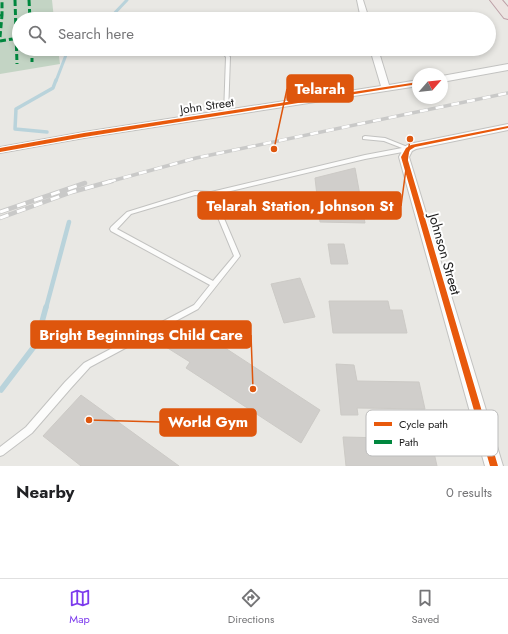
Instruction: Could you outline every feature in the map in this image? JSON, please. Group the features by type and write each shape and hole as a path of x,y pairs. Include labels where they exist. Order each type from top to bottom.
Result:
{"highway":[{"path":"496,0 508,15"}],"street":[{"path":"360,0 363,12"},
{"path":"376,56 386,89"},
{"path":"448,78 508,67"},
{"name":"John Street","path":"0,150 84,135 412,84"},
{"path":"408,148 420,144 508,127"},
{"name":"Johnson Street","path":"408,148 404,157 478,410"},
{"name":"Johnson Street","path":"491,456 494,466"}],"lane":[{"path":"226,114 227,56"},
{"path":"366,138 385,140 408,148"},
{"path":"214,284 113,229 129,213 195,193 211,194 408,148"},
{"path":"0,452 30,430 68,385 87,366 196,307 237,256 211,194"}],"green space":[{"path":"0,0 52,0 53,12 12,12 12,56 59,56 60,64 0,74"}],"building":[{"path":"355,168 365,223 320,222 315,178"},
{"path":"328,244 344,244 348,264 331,264"},
{"path":"300,278 315,317 284,323 271,284"},
{"path":"329,301 388,301 390,310 402,310 407,333 333,333"},
{"path":"187,323 320,410 301,443 186,368 190,362 166,347"},
{"path":"336,364 354,365 357,381 419,382 425,409 357,408 358,415 341,415"},
{"path":"81,395 179,466 81,466 43,436"},
{"path":"343,437 366,438 366,456 435,456 437,466 346,466"}],"waterway":[{"path":"116,12 127,0"},
{"path":"56,81 66,56"},
{"path":"47,132 15,129 16,109 53,88 56,80"},
{"path":"46,308 69,222"},
{"path":"1,390 36,344 46,307"}],"railway":[{"path":"108,182 196,158 508,93"},
{"path":"0,218 72,192 112,181"},
{"path":"0,212 85,183"}],"marked path":[{"path":"0,16 2,15 2,0"},
{"path":"15,0 15,12"},
{"path":"29,0 30,12"},
{"path":"0,37 2,15"},
{"path":"0,41 12,39"},
{"path":"17,56 17,64"},
{"path":"32,56 32,62"}],"cycle path":[{"path":"0,150 84,135 412,84"},
{"path":"478,410 404,157 408,149 413,146 508,127"},
{"path":"491,456 494,466"}],"place":[{"name":"Telarah Station, Johnson St","path":"410,139"},
{"name":"Telarah","path":"274,149"},
{"name":"Bright Beginnings Child Care","path":"253,389"},
{"name":"World Gym","path":"89,420"}]}
